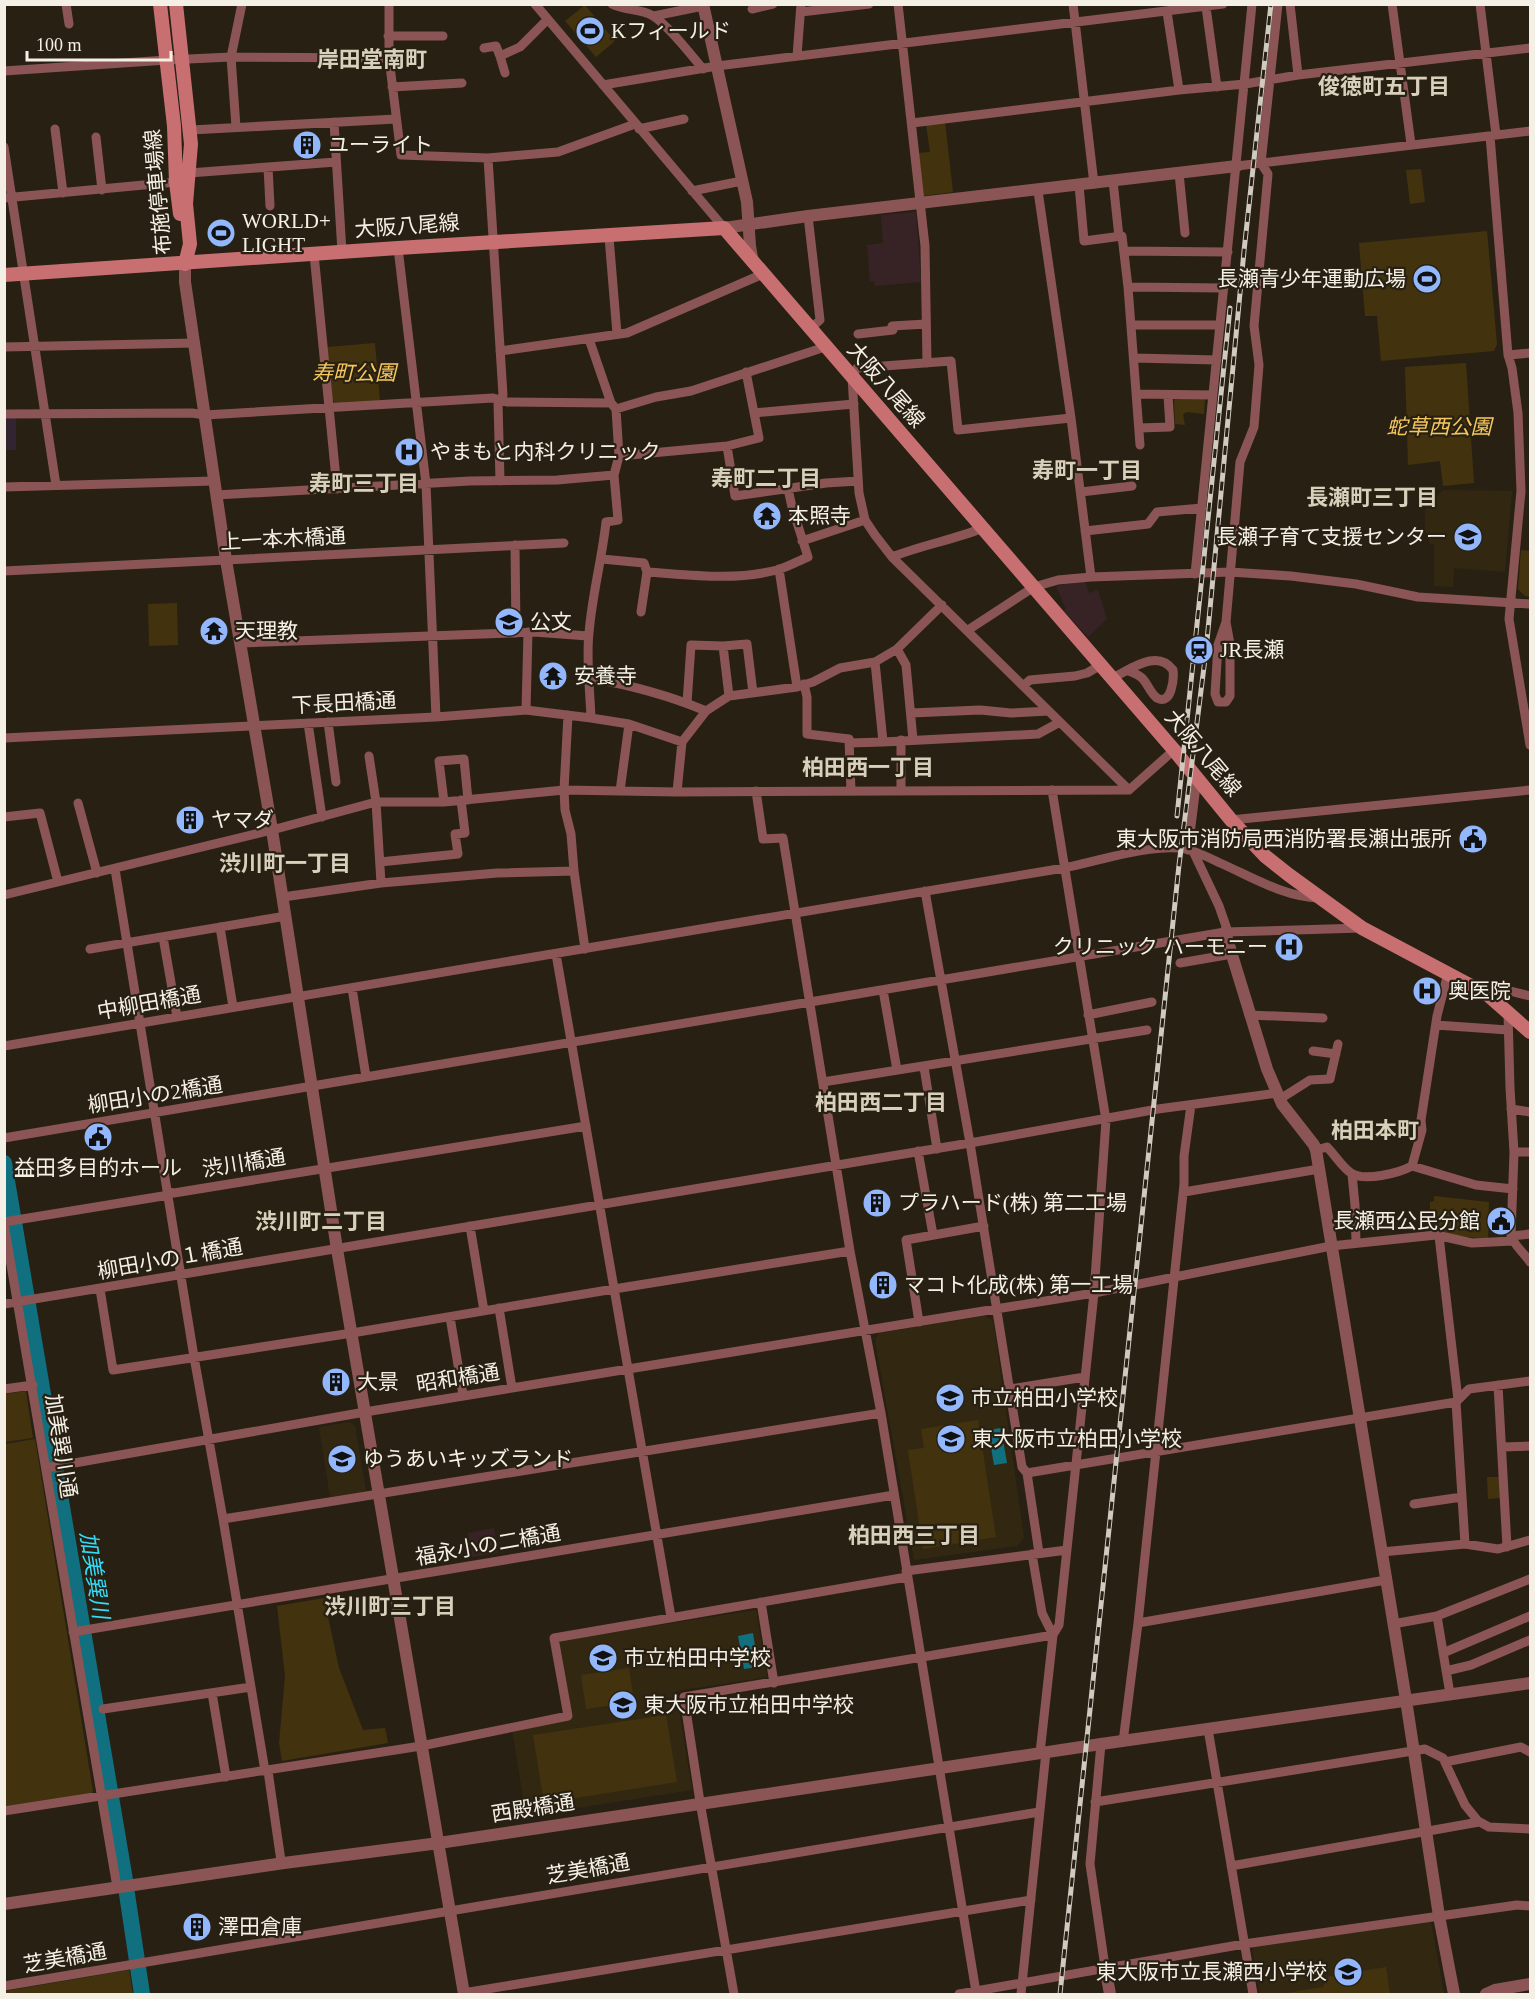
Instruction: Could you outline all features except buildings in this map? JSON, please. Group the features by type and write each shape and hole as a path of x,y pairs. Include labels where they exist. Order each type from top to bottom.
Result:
{"main road":[{"name":"布施停車場線","path":"160,4 174,126 176,182 185,264"},
{"name":"布施停車場線","path":"176,4 191,130 186,204 190,244 185,264"},
{"name":"大阪八尾線","path":"4,275 724,228 1174,750 1231,820 1265,856 1362,928 1488,995 1530,1032"}],"street":[{"path":"66,4 69,24"},
{"path":"236,127 231,57 242,4"},
{"path":"389,4 389,58 401,155 488,158 558,152 637,127 684,119"},
{"path":"535,4 724,228 808,216 1530,131"},
{"path":"612,4 654,16 703,69"},
{"path":"752,9 773,4"},
{"path":"797,56 801,8 870,4"},
{"path":"898,4 925,246 927,363"},
{"path":"1073,4 1094,184"},
{"path":"603,85 717,66 1167,12 1180,7 1206,7 1223,4"},
{"path":"1195,574 1252,4"},
{"path":"1226,622 1230,644 1230,696 1226,702 1218,702 1215,694 1218,645 1226,622 1240,462 1254,427 1259,365 1254,326 1268,174 1261,163 1278,4"},
{"path":"1290,4 1298,75"},
{"path":"1392,4 1411,144"},
{"path":"1480,4 1493,135 1508,355 1518,413 1526,491 1509,619 1530,745"},
{"path":"654,16 703,5 747,202 753,263"},
{"path":"1206,7 1217,87"},
{"path":"1167,12 1179,90"},
{"path":"500,56 520,47 547,20"},
{"path":"388,36 443,36"},
{"path":"484,48 496,46 506,73"},
{"path":"912,123 1530,48"},
{"path":"4,71 231,57 389,58"},
{"path":"392,87 462,83"},
{"path":"191,130 396,119"},
{"path":"333,122 342,252"},
{"path":"55,129 63,193"},
{"path":"96,137 102,190"},
{"path":"4,147 9,198 25,274 56,485"},
{"path":"488,158 503,395 498,402 500,481"},
{"path":"189,173 336,162"},
{"path":"268,167 270,206"},
{"path":"1179,173 1185,233"},
{"path":"692,191 742,181"},
{"path":"1113,181 1119,237"},
{"path":"9,198 176,182"},
{"path":"1079,185 1084,241 1122,236 1140,445"},
{"path":"1038,190 1071,418 1091,578"},
{"path":"808,216 820,320 810,329"},
{"path":"609,237 617,334"},
{"path":"398,248 426,484 436,717"},
{"path":"1124,251 1228,252"},
{"path":"314,254 338,489"},
{"path":"185,264 185,282 226,560 299,996 311,1087 463,1994 1030,1900"},
{"path":"500,351 627,333 763,274"},
{"path":"1128,287 1224,288"},
{"path":"858,334 893,330 892,326 926,324"},
{"path":"1131,325 1220,325"},
{"path":"589,339 613,406 619,456 614,475 618,520 606,522 602,559 588,636 591,718"},
{"path":"4,347 194,343"},
{"path":"4,414 192,413 205,415 493,398 507,402 613,406 691,391 825,347"},
{"path":"1508,355 1530,353"},
{"path":"1134,358 1217,360"},
{"path":"1071,418 958,430 951,361 857,368 852,377 859,493 865,520 874,535 892,557 1129,790"},
{"path":"619,456 727,446 759,438 746,372"},
{"path":"1136,394 1213,395"},
{"path":"1139,428 1170,427 1168,394"},
{"path":"754,413 854,404"},
{"path":"727,446 735,496 826,483 858,481"},
{"path":"216,495 557,480 614,475"},
{"path":"4,487 214,481"},
{"path":"1080,492 1132,486"},
{"path":"647,572 740,577 779,569 808,557 788,489"},
{"path":"1085,531 1148,524 1156,512 1202,507"},
{"path":"802,541 865,520"},
{"path":"892,557 982,528"},
{"name":"上一本木橋通","path":"4,571 564,543"},
{"path":"514,545 516,633"},
{"path":"602,559 644,563 647,572 640,612"},
{"path":"779,569 801,686 807,697 807,734 849,739 851,791"},
{"path":"968,630 1034,587 1058,580 1091,578 1230,572 1291,576 1356,584 1418,597 1530,604"},
{"path":"677,792 682,742 706,711 729,696 801,686 840,668 875,662 897,649 942,605"},
{"path":"240,643 528,632 588,636"},
{"path":"526,710 528,632"},
{"path":"687,703 690,645 747,644 753,693"},
{"path":"723,646 729,696"},
{"path":"897,649 906,664 913,740"},
{"path":"1112,678 1145,662 1154,660 1164,662 1173,670 1171,692 1162,699 1156,697 1141,677 1129,670"},
{"path":"875,662 883,742"},
{"path":"1023,686 1030,680 1087,673 1101,665"},
{"path":"590,678 662,693 706,711"},
{"name":"下長田橋通","path":"4,738 436,717 526,710 629,724 682,742"},
{"path":"910,713 980,710 1011,713 1049,711"},
{"path":"568,715 565,810 572,834 574,871 585,949"},
{"path":"328,722 336,782"},
{"path":"849,743 1038,734 1060,722"},
{"path":"308,723 322,817"},
{"path":"620,791 629,724"},
{"path":"901,740 902,790"},
{"path":"4,895 272,830 376,802 444,802 564,789 677,792 1129,790 1174,750"},
{"path":"369,756 376,802 381,883"},
{"path":"380,862 458,854 455,834 465,833 464,759 439,761 444,802"},
{"path":"1197,778 1191,850 1220,906 1249,1015 1278,1096 1316,1150 1406,1700 1425,1832 1454,1995"},
{"path":"1021,1995 1053,1635 1059,1625 1094,1293 1106,1120 1052,790"},
{"path":"756,791 764,839 783,838 850,1251 881,1413 976,1992"},
{"path":"1231,820 1530,791"},
{"path":"78,803 97,873"},
{"path":"4,817 40,813 58,882"},
{"name":"中柳田橋通","path":"4,1046 1064,868 1166,847 1191,850"},
{"path":"1191,850 1282,891 1303,898 1319,898"},
{"path":"115,869 208,1440 281,1861 284,1863"},
{"path":"283,897 381,883 497,873 574,871"},
{"path":"1282,891 1289,875"},
{"path":"925,891 984,1226 1022,1467 1027,1473 1042,1613 1053,1635"},
{"path":"90,949 286,916"},
{"path":"220,927 233,1007"},
{"name":"柳田小の2橋通","path":"5,1138 1227,932 1362,928"},
{"path":"163,937 177,1017"},
{"path":"556,954 671,1617"},
{"path":"1180,963 1232,954"},
{"path":"1352,1174 1368,1176 1390,1174 1412,1166 1422,1130 1421,1120 1436,1025 1448,973"},
{"path":"352,988 366,1077"},
{"path":"1488,995 1498,988 1530,996"},
{"path":"883,990 897,1070"},
{"path":"1088,1015 1152,1002"},
{"path":"1508,1013 1511,1109 1515,1152 1512,1239 1530,1262"},
{"path":"1249,1015 1323,1018"},
{"path":"1436,1025 1508,1030"},
{"path":"823,1082 1147,1030"},
{"path":"1278,1096 1310,1080 1330,1079 1337,1049 1313,1051"},
{"path":"924,1067 937,1149"},
{"name":"柳田小の１橋通","path":"4,1304 1191,1105 1278,1096"},
{"path":"1123,1742 1138,1623 1184,1192 1184,1156 1191,1105"},
{"path":"1511,1109 1530,1112"},
{"name":"渋川橋通","path":"10,1222 169,1193 586,1126"},
{"path":"1316,1150 1327,1147 1352,1174 1356,1243"},
{"path":"918,1152 933,1235"},
{"path":"1515,1152 1530,1152"},
{"path":"1412,1166 1476,1185 1513,1189"},
{"path":"1184,1192 1319,1169"},
{"name":"加美巽川通","path":"10,1222 24,1302 33,1385 74,1632 124,1887"},
{"path":"470,1226 484,1311"},
{"path":"919,1322 906,1240 984,1226"},
{"name":"昭和橋通","path":"46,1468 463,1395 1094,1293 1174,1279 1331,1246 1439,1236 1472,1243 1512,1239 1530,1234"},
{"path":"1439,1236 1457,1401 1465,1544"},
{"path":"100,1289 113,1370 850,1251"},
{"path":"498,1308 512,1388"},
{"path":"450,1317 463,1395"},
{"path":"1010,1389 1085,1377"},
{"path":"1027,1473 1457,1401 1469,1389 1530,1381"},
{"path":"4,1389 33,1385"},
{"path":"1498,1385 1507,1546"},
{"path":"223,1519 881,1413"},
{"path":"1502,1447 1530,1446"},
{"name":"福永小の二橋通","path":"74,1632 894,1495"},
{"path":"1414,1504 1462,1497"},
{"path":"1382,1552 1465,1544 1498,1549 1530,1540"},
{"path":"4,1811 421,1746 568,1716 554,1638 907,1574 1067,1550"},
{"path":"1393,1624 1437,1616 1530,1579"},
{"path":"1138,1623 1386,1580"},
{"path":"761,1602 774,1683"},
{"path":"1437,1616 1450,1694"},
{"path":"1443,1653 1530,1616"},
{"path":"734,1995 684,1697 1053,1635"},
{"path":"1446,1671 1471,1665 1530,1640"},
{"name":"西殿橋通","path":"4,1904 439,1843 1101,1744 1530,1683"},
{"path":"103,1708 251,1687"},
{"path":"212,1693 226,1777"},
{"path":"1208,1729 1253,1995"},
{"path":"1101,1744 1090,1864 1110,1995"},
{"path":"1445,1762 1521,1747 1530,1752"},
{"path":"1095,1802 1425,1749 1443,1758 1465,1805 1479,1822 1489,1827 1530,1828"},
{"name":"芝美橋通","path":"4,1986 1039,1812"},
{"path":"1231,1866 1479,1822"},
{"path":"959,1995 1105,1967 1244,1944 1517,1905 1530,1906"},
{"path":"1492,1993 1530,1984"}],"shaded area":[{"path":"916,212 921,282 875,286 874,281 870,281 867,245 883,243 881,215"},
{"path":"4,418 16,418 16,450 5,450"},
{"name":"長瀬子育て支援センター","path":"1443,490 1512,491 1505,572 1454,568 1453,587 1434,586 1434,544 1430,544 1425,530 1425,510"},
{"path":"1085,581 1089,593 1098,590 1107,619 1088,637 1064,611 1066,609 1056,586"},
{"name":"東大阪市立柏田小学校","path":"984,1316 993,1320 1024,1538 1017,1546 914,1560 875,1340 879,1333"},
{"name":"ゆうあいキッズランド","path":"349,1422 355,1426 366,1491 330,1497 319,1427"},
{"path":"494,1528 498,1553 472,1557 468,1533"},
{"name":"東大阪市立柏田中学校","path":"756,1610 767,1677 676,1691 692,1790 526,1816 512,1729 570,1719 558,1641"},
{"name":"東大阪市立長瀬西小学校","path":"1431,1921 1444,1994 1260,1994 1252,1949 1256,1946"}],"green space":[{"name":"Kフィールド","path":"585,5 615,41 596,57 565,21"},
{"path":"945,122 953,192 923,196 918,153 930,152 926,124"},
{"path":"1421,169 1425,202 1410,204 1406,170"},
{"name":"長瀬青少年運動広場","path":"1487,231 1497,344 1494,351 1381,361 1377,316 1365,316 1359,243"},
{"name":"寿町公園","path":"375,343 380,401 336,405 332,399 327,347"},
{"name":"蛇草西公園","path":"1466,363 1474,483 1443,486 1440,461 1408,465 1405,367"},
{"path":"1177,397 1205,398 1204,414 1187,412 1183,414 1185,425 1175,424 1174,400"},
{"path":"1521,550 1530,551 1530,597 1525,596 1518,589"},
{"path":"177,603 178,645 149,646 148,604"},
{"path":"1434,1196 1489,1202 1488,1239 1433,1231 1433,1213 1430,1213 1430,1202 1434,1201"},
{"path":"26,1391 33,1438 5,1442 5,1394"},
{"path":"978,1420 996,1537 923,1549 908,1450 924,1448 921,1429"},
{"path":"35,1439 93,1791 91,1794 5,1808 5,1444"},
{"path":"1487,1477 1499,1477 1501,1498 1488,1499"},
{"path":"324,1598 339,1668 363,1730 385,1728 388,1743 282,1761 279,1743 285,1676 277,1606"},
{"path":"629,1668 634,1702 586,1709 581,1675"},
{"path":"666,1715 677,1782 544,1803 533,1735"},
{"path":"1386,1967 1390,1994 1280,1994 1323,1987 1327,1977"},
{"path":"129,1970 133,1994 5,1994 5,1991"}],"water":[{"path":"1001,1428 1007,1463 994,1465 988,1430"},
{"path":"753,1633 758,1667 744,1669 738,1636"}],"waterway":[{"name":"加美巽川","path":"4,1163 124,1874 142,1994"}],"railway":[{"path":"1060,1994 1179,865 1206,651 1244,251 1271,4"},
{"path":"1177,816 1230,308"}],"place":[{"name":"Kフィールド","path":"590,31"},
{"name":"ユーライト","path":"307,145"},
{"name":"WORLD+ LIGHT","path":"221,233"},
{"name":"長瀬青少年運動広場","path":"1427,279"},
{"name":"やまもと内科クリニック","path":"409,452"},
{"name":"本照寺","path":"767,516"},
{"name":"長瀬子育て支援センター","path":"1468,537"},
{"name":"公文","path":"509,622"},
{"name":"天理教","path":"214,631"},
{"name":"JR長瀬","path":"1199,650"},
{"name":"安養寺","path":"553,676"},
{"name":"ヤマダ","path":"190,820"},
{"name":"東大阪市消防局西消防署長瀬出張所","path":"1473,839"},
{"name":"クリニック ハーモニー","path":"1289,947"},
{"name":"奥医院","path":"1427,991"},
{"name":"益田多目的ホール","path":"98,1137"},
{"name":"プラハード(株) 第二工場","path":"877,1203"},
{"name":"長瀬西公民分館","path":"1501,1221"},
{"name":"マコト化成(株) 第一工場","path":"883,1285"},
{"name":"大景","path":"336,1382"},
{"name":"市立柏田小学校","path":"950,1398"},
{"name":"東大阪市立柏田小学校","path":"951,1439"},
{"name":"ゆうあいキッズランド","path":"342,1459"},
{"name":"市立柏田中学校","path":"603,1658"},
{"name":"東大阪市立柏田中学校","path":"623,1705"},
{"name":"澤田倉庫","path":"197,1927"},
{"name":"東大阪市立長瀬西小学校","path":"1348,1972"}],"district":[{"name":"岸田堂南町","path":"372,59"},
{"name":"俊徳町五丁目","path":"1384,86"},
{"name":"寿町一丁目","path":"1087,470"},
{"name":"寿町二丁目","path":"766,478"},
{"name":"寿町三丁目","path":"364,483"},
{"name":"長瀬町三丁目","path":"1372,497"},
{"name":"柏田西一丁目","path":"868,767"},
{"name":"渋川町一丁目","path":"285,863"},
{"name":"柏田西二丁目","path":"881,1102"},
{"name":"柏田本町","path":"1375,1130"},
{"name":"渋川町二丁目","path":"321,1221"},
{"name":"柏田西三丁目","path":"914,1535"},
{"name":"渋川町三丁目","path":"390,1606"}]}
